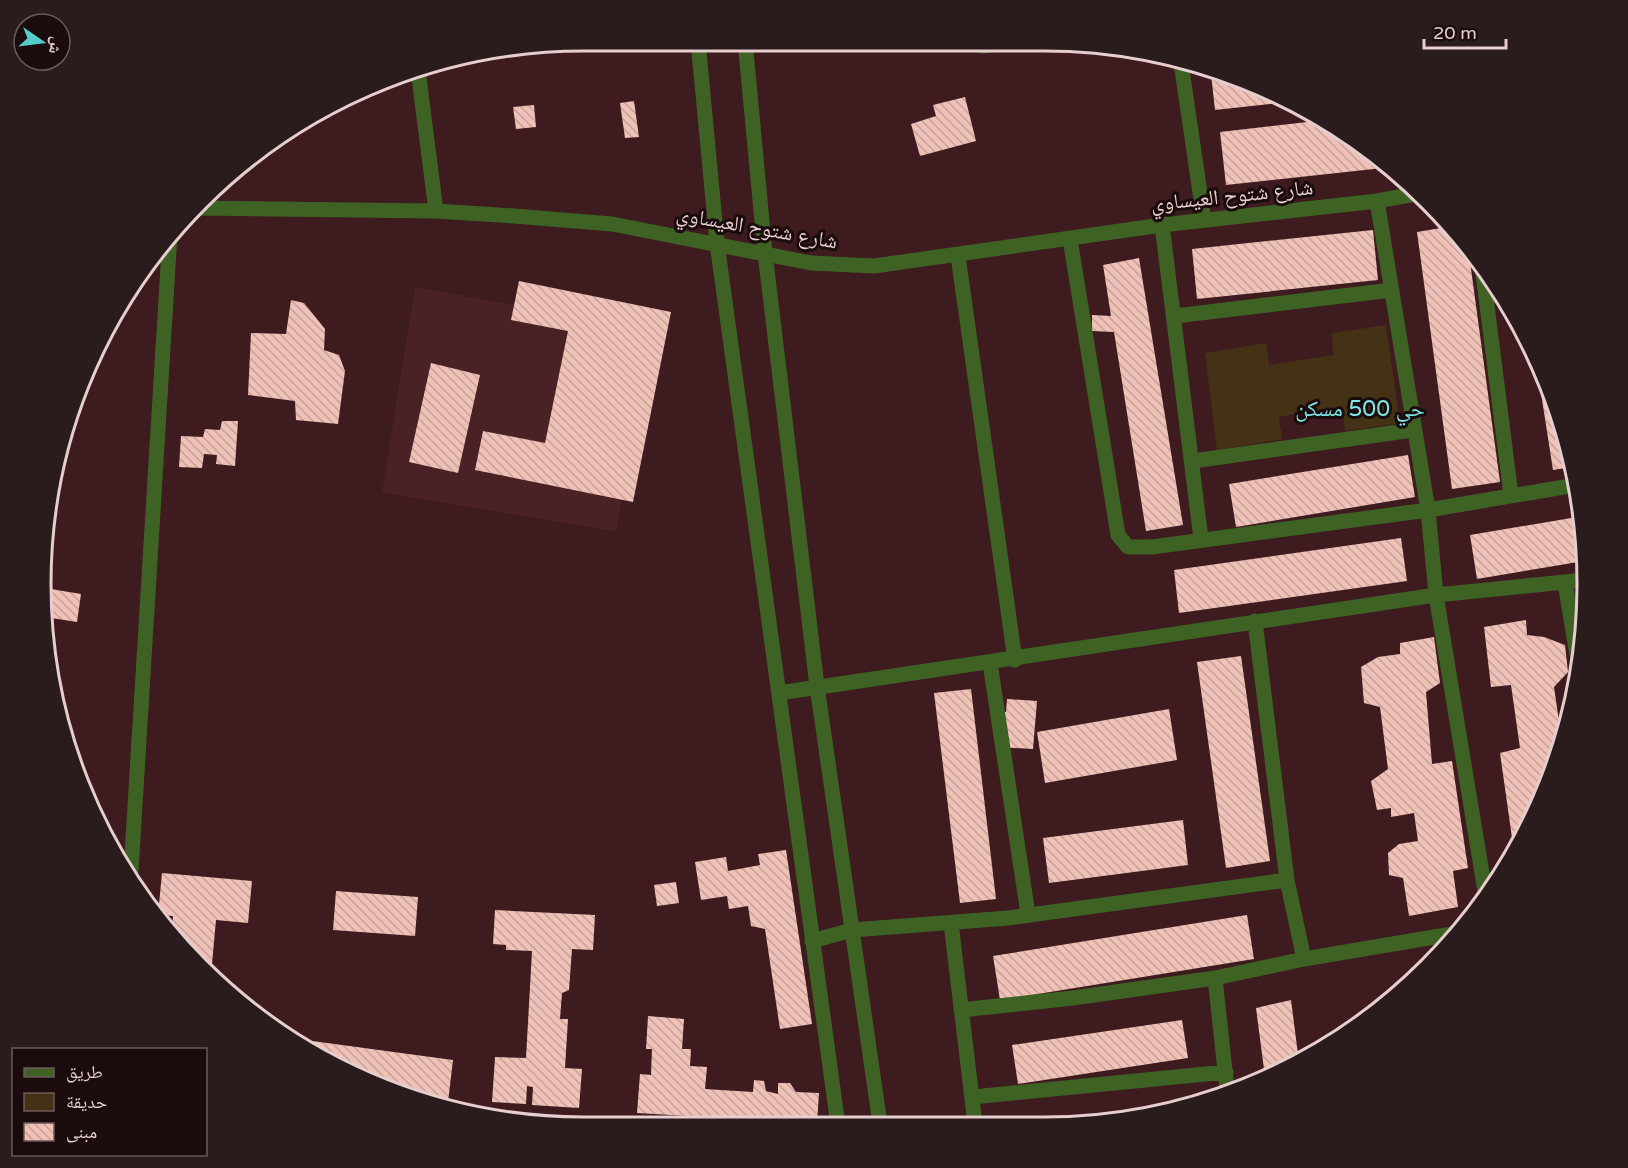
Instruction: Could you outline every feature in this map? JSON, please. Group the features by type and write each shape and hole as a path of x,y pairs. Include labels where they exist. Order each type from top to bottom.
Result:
{"street":[{"path":"699,51 717,243 837,1117"},
{"path":"745,51 765,253 817,686 879,1117"},
{"path":"1182,69 1204,220"},
{"path":"419,77 436,211"},
{"name":"شارع شتوح العيساوي","path":"206,208 436,211 612,225 811,262 874,266 958,256 1162,225 1377,201 1408,195"},
{"path":"1377,201 1428,510 1436,596 1484,884"},
{"path":"1162,225 1201,539"},
{"path":"1070,239 1118,535 1123,543 1138,548 1428,510 1568,486"},
{"path":"131,865 169,250"},
{"path":"958,256 1015,660"},
{"path":"1175,316 1302,303 1392,290"},
{"path":"1493,297 1511,495"},
{"path":"1193,461 1413,430"},
{"path":"778,693 1015,660 1256,621 1436,596 1577,581"},
{"path":"1565,583 1574,637"},
{"path":"1256,621 1287,880 1304,959"},
{"path":"990,663 1028,914"},
{"path":"812,940 852,930 951,923 1127,903 1287,880"},
{"path":"951,923 974,1117"},
{"path":"961,1010 1073,998 1215,978 1304,959 1445,935"},
{"path":"1215,978 1227,1084"},
{"path":"972,1097 1226,1072"}],"shaded area":[{"path":"415,287 652,330 616,532 382,492"}],"green space":[{"path":"1386,325 1400,423 1345,431 1342,406 1279,417 1282,439 1217,450 1205,353 1266,343 1269,365 1333,355 1332,333"}],"building":[{"path":"1211,78 1274,103 1215,110"},
{"path":"965,97 976,141 920,156 911,124 936,116 933,105"},
{"path":"634,101 639,137 625,138 620,103"},
{"path":"534,105 536,127 516,129 513,107"},
{"path":"1310,122 1377,169 1226,185 1220,132"},
{"path":"1440,228 1470,265 1500,482 1452,489 1417,232"},
{"path":"1373,230 1378,280 1197,299 1192,249"},
{"path":"1139,258 1183,525 1146,531 1114,332 1092,331 1092,315 1111,316 1103,265"},
{"path":"519,281 671,312 633,502 475,470 483,431 545,443 568,331 511,320"},
{"path":"291,300 304,303 325,329 324,350 339,355 345,371 338,424 296,420 295,401 248,395 251,333 286,334"},
{"path":"431,363 480,375 458,473 409,462"},
{"path":"1541,392 1564,468 1553,470"},
{"path":"222,421 238,421 235,466 216,464 217,455 204,454 202,468 179,467 181,436 203,437 205,429 220,430"},
{"path":"1408,455 1415,497 1236,527 1229,484"},
{"path":"1572,518 1576,562 1477,579 1470,535"},
{"path":"1401,538 1407,581 1179,613 1174,570"},
{"path":"51,589 81,594 77,622 52,618"},
{"path":"1526,620 1527,635 1544,637 1565,645 1568,672 1554,687 1559,722 1536,788 1512,839 1500,753 1520,748 1511,685 1491,687 1484,627"},
{"path":"1434,637 1440,683 1426,692 1432,764 1452,761 1468,868 1453,871 1458,907 1409,916 1403,878 1389,875 1388,853 1399,844 1418,841 1414,813 1391,817 1391,808 1377,810 1371,781 1388,769 1380,707 1364,703 1361,667 1378,657 1400,654 1400,643"},
{"path":"1241,656 1270,861 1226,868 1197,662"},
{"path":"971,689 996,899 960,903 934,693"},
{"path":"1007,699 1037,701 1033,749 998,747 1001,712 1006,712"},
{"path":"1169,709 1177,760 1045,783 1037,732"},
{"path":"1183,820 1188,865 1049,883 1043,838"},
{"path":"786,850 812,1024 780,1029 765,929 751,926 748,906 729,909 727,896 701,900 695,862 726,857 728,871 760,865 758,854"},
{"path":"162,873 252,881 248,923 216,920 212,965 172,922 173,916 167,916 159,905"},
{"path":"676,882 679,903 657,906 654,885"},
{"path":"336,891 418,897 415,936 333,930"},
{"path":"495,910 595,915 593,950 572,949 569,990 562,993 560,1019 568,1019 565,1068 582,1069 579,1108 532,1105 533,1087 527,1086 526,1104 492,1102 495,1057 526,1058 532,951 506,950 506,945 493,944"},
{"path":"1247,915 1254,959 1000,1000 993,956"},
{"path":"1291,1000 1298,1053 1264,1069 1256,1008"},
{"path":"648,1016 684,1019 682,1049 691,1049 690,1066 707,1067 705,1089 753,1092 754,1080 764,1081 766,1091 778,1094 778,1083 790,1083 796,1092 819,1093 817,1117 706,1117 637,1113 640,1074 651,1075 652,1049 646,1049"},
{"path":"1182,1020 1188,1058 1018,1084 1012,1045"},
{"path":"309,1041 453,1060 448,1100 380,1076"}],"district":[{"name":"حي 500 مسكن","path":"1360,409"}]}
